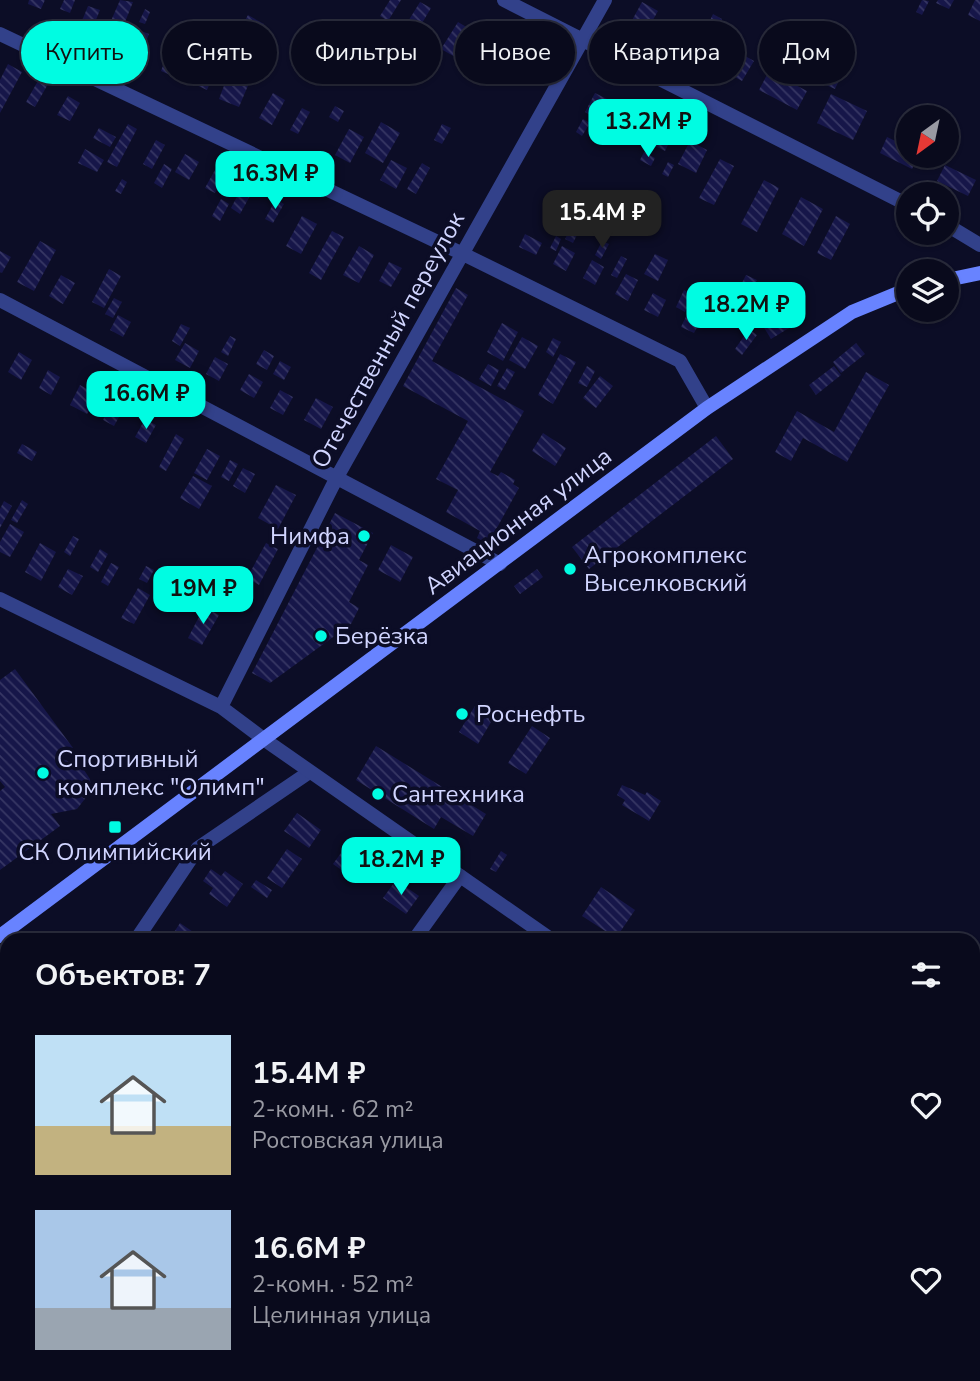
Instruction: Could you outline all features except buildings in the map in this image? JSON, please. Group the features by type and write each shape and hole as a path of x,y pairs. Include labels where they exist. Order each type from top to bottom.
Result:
{"main road":[{"path":"959,277 980,273"},
{"name":"Авиационная улица","path":"4,933 707,408 852,312 896,294"}],"street":[{"path":"504,0 896,199"},
{"name":"Отечественный переулок","path":"221,707 337,477 605,0"},
{"path":"0,34 461,253 680,361 707,408"},
{"path":"959,232 980,245"},
{"path":"0,300 500,564"},
{"path":"0,599 221,707 308,773 542,933"},
{"path":"141,933 198,848 308,773"},
{"path":"419,933 460,876"}],"place":[{"name":"Нимфа","path":"364,536"},
{"name":"Агрокомплекс Выселковский","path":"570,569"},
{"name":"Берёзка","path":"321,636"},
{"name":"Роснефть","path":"462,714"},
{"name":"Спортивный комплекс \"Олимп\"","path":"43,773"},
{"name":"Сантехника","path":"378,794"},
{"name":"СК Олимпийский","path":"115,827"}]}
